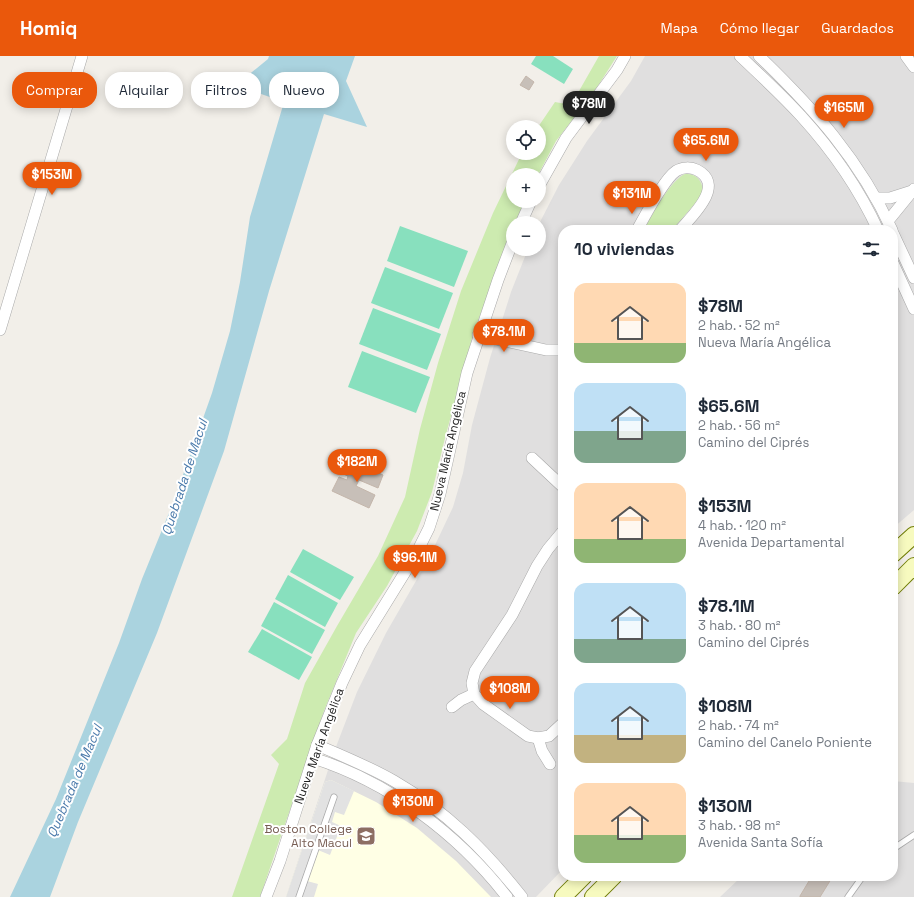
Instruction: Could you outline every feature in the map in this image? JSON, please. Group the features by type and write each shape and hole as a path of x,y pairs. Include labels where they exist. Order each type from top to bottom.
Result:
{"street":[{"path":"0,330 82,56"},
{"path":"546,174 566,138 625,56"},
{"path":"740,56 800,114 820,139 856,190 875,225"},
{"path":"759,56 825,124 852,161 876,198 890,225"},
{"path":"906,56 914,67"},
{"path":"640,225 654,200 673,174 681,169 692,168 701,173 707,180 708,195 705,201 684,225"},
{"path":"876,198 890,198 913,190"},
{"path":"893,225 913,190"},
{"path":"898,243 914,278"},
{"name":"Nueva María Angélica","path":"266,897 280,862 317,745 342,683 360,645 415,556 429,528 440,494 460,401 478,335 507,256"},
{"path":"898,274 914,309"},
{"path":"478,335 546,350 558,350"},
{"path":"532,458 558,482"},
{"path":"898,549 914,535"},
{"path":"558,539 542,557 512,615 475,671 472,683 474,694 483,704 532,738 549,736 558,728"},
{"path":"898,582 914,566"},
{"path":"452,707 461,700 474,694"},
{"path":"538,738 542,751 550,764"},
{"path":"317,745 356,761 387,777 433,807 481,848 522,897"},
{"path":"313,758 326,762 354,775 413,808 465,851 507,897"},
{"path":"563,897 579,881"},
{"path":"593,897 609,881"}],"lane":[{"path":"299,897 334,797"},
{"path":"898,846 914,835"},
{"path":"848,897 859,881"}],"shaded area":[{"path":"645,56 914,56 914,510 898,524 898,225 558,225 558,874 536,897 286,897 334,752 357,692 386,633 428,560 453,507 463,473 472,425 490,358 511,292 525,256 546,256 546,216 543,216 559,185 587,141 631,81"},
{"name":"Boston College Alto Macul","path":"331,780 376,802 417,828 456,861 491,897 286,897 325,782"},
{"path":"331,780 354,791 344,815 335,812 332,822 341,826 330,855 318,850 307,881 318,884 314,897 286,897 325,782"},
{"path":"898,781 914,783 914,897 720,897 737,881 898,881"}],"green space":[{"path":"536,56 553,56 573,69 564,84 531,64"},
{"path":"599,56 617,56 594,92 556,141 546,160 546,120 543,120 555,102 571,105"},
{"path":"519,160 546,160 542,168 515,168"},
{"path":"685,174 689,174 698,178 703,191 698,200 676,225 647,225 668,191 679,178"},
{"path":"506,186 506,208 522,208 518,216 506,216 506,247 474,331 432,492 417,531 387,586 356,633 324,711 260,897 232,897 279,764 271,755 287,739 305,683 378,556 405,497 420,429 438,363 461,291 493,213"},
{"path":"400,226 468,251 454,287 387,261"},
{"path":"385,267 453,293 439,329 371,303"},
{"path":"373,308 441,334 427,370 359,344"},
{"path":"362,351 430,377 416,413 348,387"},
{"path":"303,549 354,577 340,600 290,572"},
{"path":"288,575 338,603 325,627 275,599"},
{"path":"274,602 325,630 312,654 261,626"},
{"path":"262,629 312,657 299,680 248,652"}],"water":[{"name":"Quebrada de Macul","path":"269,56 355,56 346,81 367,127 324,114 269,291 224,451 157,633 78,822 50,897 10,897 56,799 119,643 142,579 173,503 212,393 230,331 240,282 250,217 282,108 339,108 339,72 269,72 269,97 261,94 261,72 252,72 268,59"}],"building":[{"path":"526,76 534,82 529,90 520,85"},
{"path":"347,459 383,475 378,488 359,480 356,486 375,495 369,508 332,491 339,477 347,480 348,476 341,473"},
{"path":"809,881 830,881 820,897 800,896"}],"place":[{"name":"Boston College Alto Macul","path":"366,836"}]}
